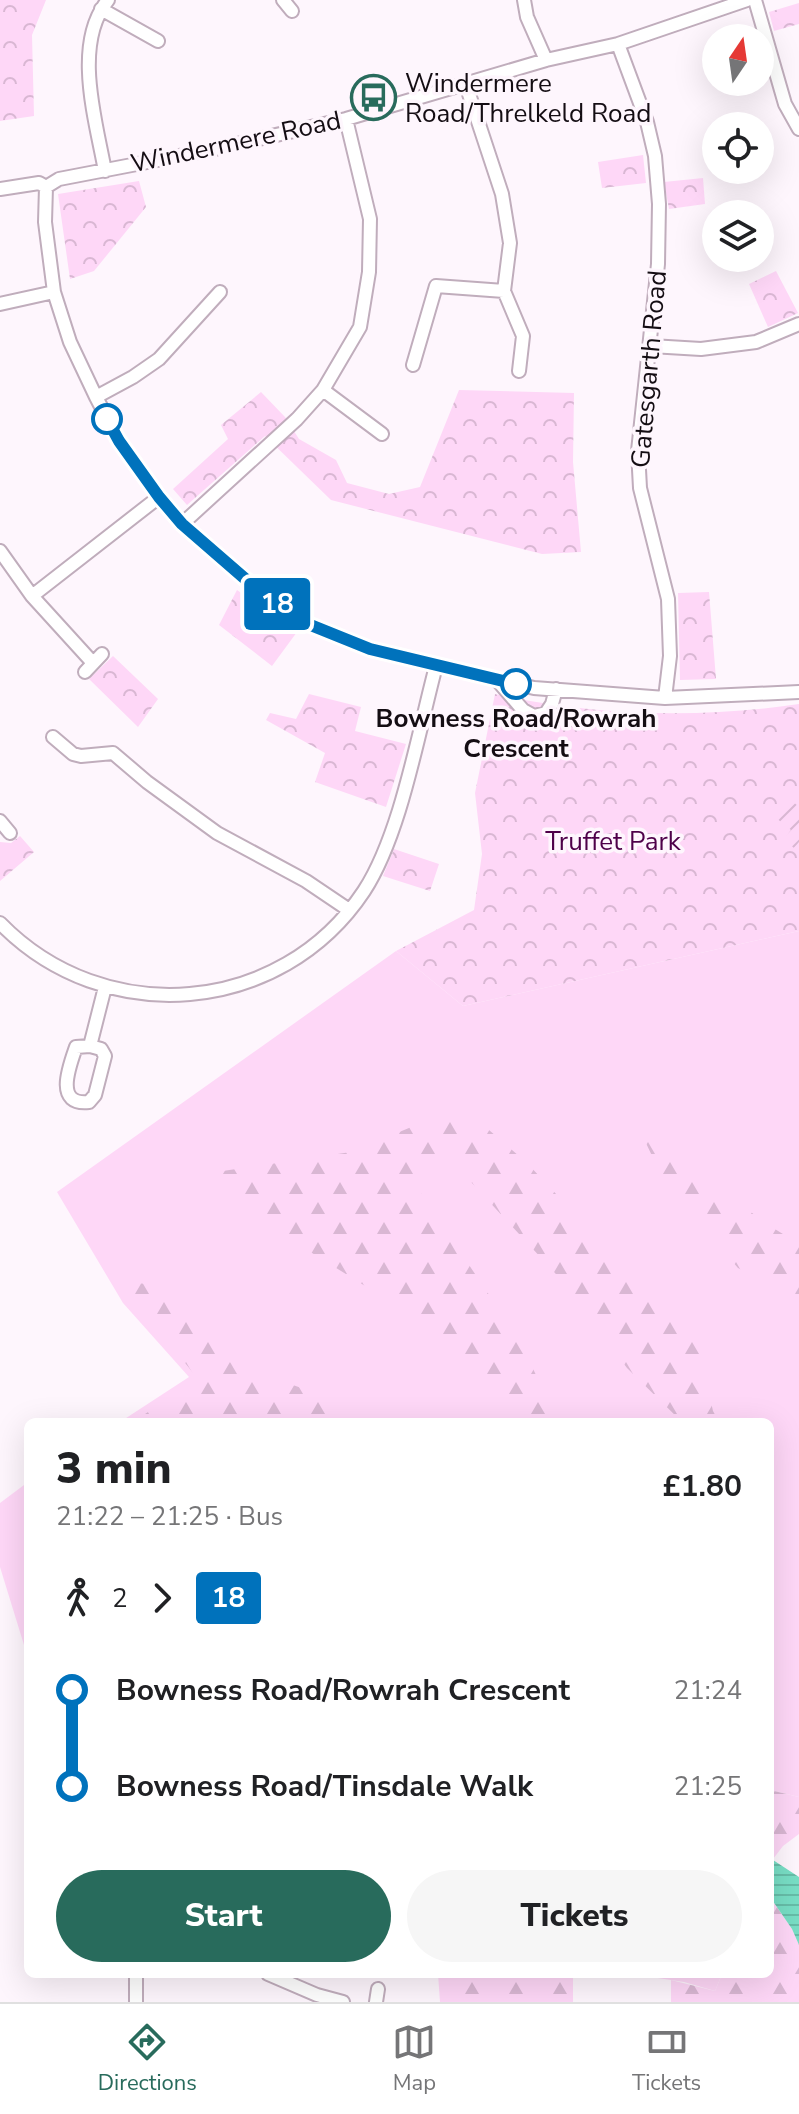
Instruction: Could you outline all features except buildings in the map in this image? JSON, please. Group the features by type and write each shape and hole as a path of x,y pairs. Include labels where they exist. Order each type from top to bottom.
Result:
{"street":[{"path":"283,0 292,11"},
{"path":"524,0 527,17 546,60"},
{"name":"Windermere Road","path":"0,189 39,183 46,187 59,179 215,149 346,119 546,60 618,44 747,0"},
{"path":"755,0 778,82 797,123"},
{"path":"105,171 87,75 91,44 105,4 158,41"},
{"name":"Gatesgarth Road","path":"618,44 647,122 655,156 659,204 658,264 638,451 640,488 668,599 670,656 665,698"},
{"path":"466,85 502,194 510,243 504,291 523,336 519,371"},
{"path":"182,524 283,433 323,390 360,327 369,272 370,219 346,119"},
{"path":"46,187 45,222 54,292 70,342 119,441 182,524 262,594 308,624 370,649 497,680 556,689 665,698 799,692"},
{"path":"413,365 436,286 504,291"},
{"path":"0,304 54,292"},
{"path":"96,397 159,359 220,292"},
{"path":"651,346 701,349 756,342 799,324"},
{"path":"323,390 382,434"},
{"path":"32,596 159,497"},
{"path":"0,551 32,596 93,663"},
{"path":"0,923 32,952 56,967 105,987 144,995 176,995 227,988 251,981 283,965 317,942 349,910 378,866 393,829 436,666"},
{"path":"497,680 523,710 534,716 546,713 556,689"},
{"path":"53,737 73,754 113,753 217,833 306,881 349,910"},
{"path":"90,1046 105,987"},
{"path":"90,1046 101,1049 105,1056 95,1095 89,1102 79,1102 70,1097 66,1089 76,1047 90,1046"},
{"path":"136,1978 136,2002"},
{"path":"277,1978 343,2002"}],"green space":[{"path":"0,0 46,0 32,35 34,116 0,121"},
{"path":"799,3 799,24 774,31 769,12"},
{"path":"643,155 646,183 602,188 598,162"},
{"path":"702,178 705,200 702,204 669,209 664,182"},
{"path":"139,181 146,207 94,271 70,279 58,194"},
{"path":"774,272 798,313 768,327 749,284"},
{"path":"459,390 574,393 573,462 581,552 542,554 331,500 265,436 187,505 173,489 228,439 221,425 261,392 285,417 299,439 336,460 347,483 389,494 420,487"},
{"path":"237,590 297,632 272,666 219,625"},
{"path":"709,592 716,679 680,680 678,593"},
{"path":"113,656 158,699 138,727 89,679"},
{"path":"309,694 361,707 355,731 406,744 386,807 315,782 325,753 266,720 270,713 296,719"},
{"name":"Truffet Park","path":"495,694 570,707 647,713 723,712 799,704 799,931 463,1006 396,951 474,910 482,854 475,793"},
{"path":"790,799 799,807 799,842 794,848 784,839 791,830 775,817"},
{"path":"20,836 34,852 0,881 0,842 11,843"},
{"path":"394,849 439,864 430,891 383,876"},
{"path":"799,931 799,1797 774,1791 774,1418 126,1418 189,1377 123,1303 57,1192 396,951 463,1006"},
{"path":"450,1111 489,1130 527,1163 601,1242 695,1332 717,1418 678,1418 627,1368 555,1273 448,1157 419,1157 412,1180 520,1341 556,1418 528,1418 493,1396 445,1347 370,1289 275,1230 203,1174 351,1152"},
{"path":"633,1116 762,1221 799,1244 799,1310 778,1287 738,1268 666,1185"},
{"path":"120,1282 163,1285 232,1364 313,1392 332,1418 139,1418 198,1379"},
{"path":"24,1485 24,1645 0,1567 0,1503"},
{"path":"774,1791 799,1797 799,1834 774,1858"},
{"path":"774,1903 799,1945 799,2002 671,2002 671,1980 715,1991 720,1978 774,1978"},
{"path":"438,1978 573,1978 573,2002 440,2002"},
{"path":"658,1978 720,1978 715,1991"}],"shaded area":[{"path":"774,1861 799,1877 799,1945 774,1903"}],"bus line":[{"name":"18","path":"107,419 159,497 182,524 266,597 308,624 370,649 516,684"}],"place":[{"name":"Windermere Road/Threlkeld Road","path":"374,98"},
{"name":"Bowness Road/Rowrah Crescent","path":"516,684"}]}
